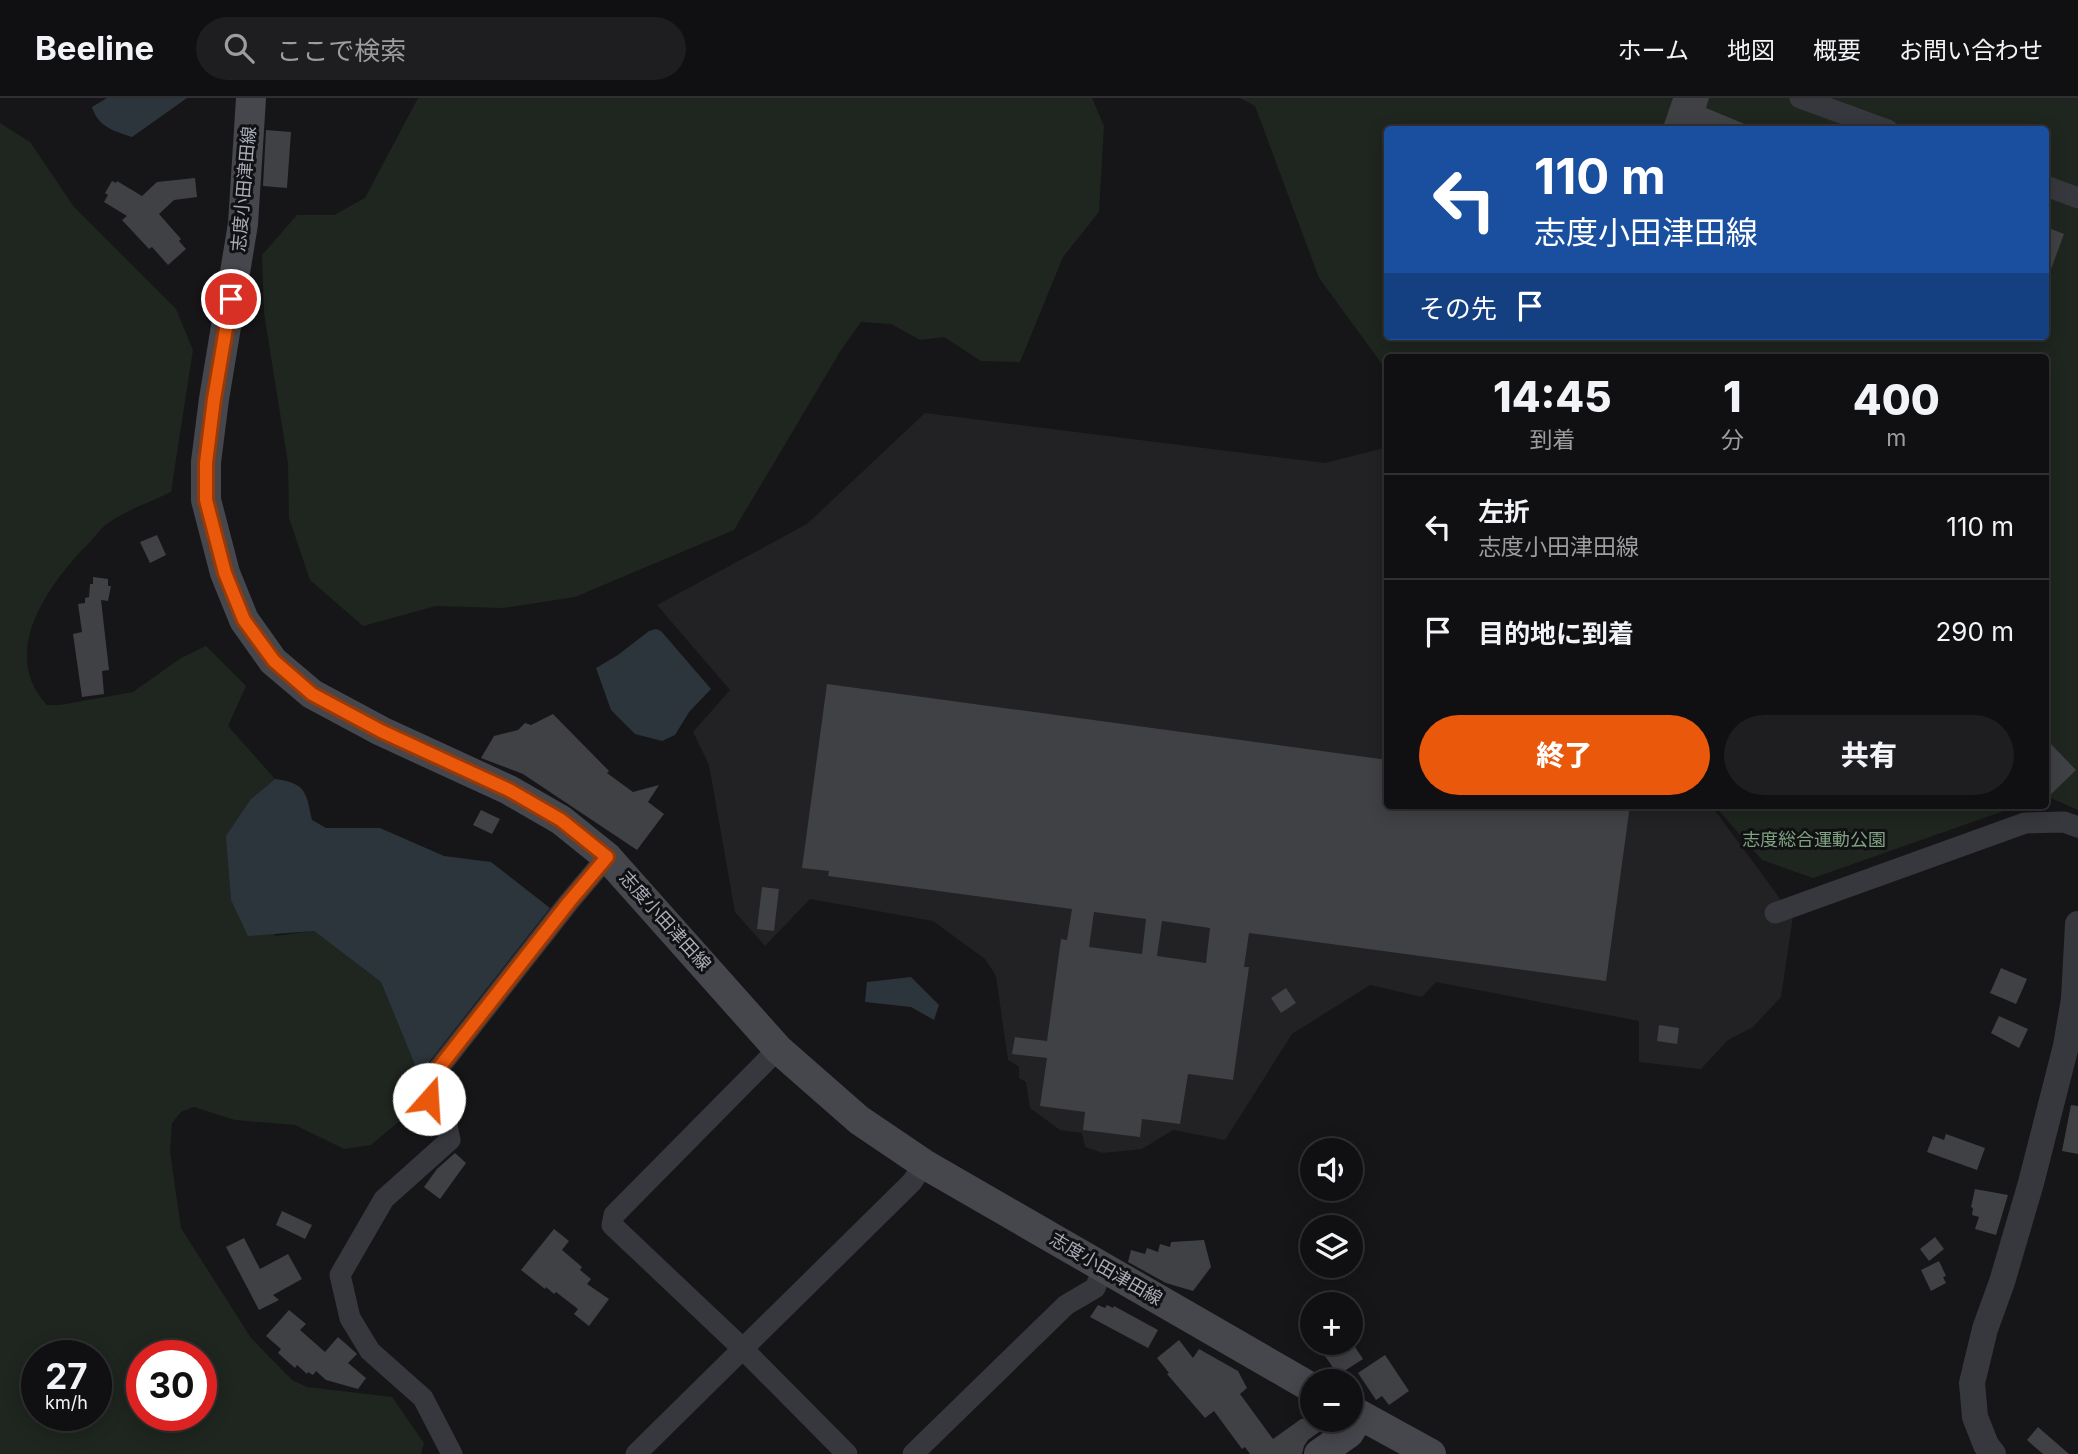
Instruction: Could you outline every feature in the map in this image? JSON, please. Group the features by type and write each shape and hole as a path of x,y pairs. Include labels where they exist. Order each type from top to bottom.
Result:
{"main road":[{"name":"志度小田津田線","path":"251,98 243,224 214,399 206,463 206,500 225,573 244,620 274,661 312,694 381,731 509,790 561,820 607,857 778,1049 859,1120 924,1164 1300,1381"},
{"path":"1363,1416 1432,1454"},
{"path":"1319,1454 1349,1432"}],"street":[{"path":"1800,98 1877,126"},
{"path":"2049,187 2078,198"},
{"path":"1775,913 2025,823 2064,822 2078,827"},
{"path":"452,1454 423,1398 370,1351 350,1318 340,1275 384,1199 450,1140 447,1126 429,1099 431,1078 607,857"},
{"path":"1993,1454 1986,1445 1975,1417 1972,1383 1985,1329 2031,1183 2066,1046 2074,999 2078,924"},
{"path":"778,1049 614,1215 612,1225 742,1348 847,1454"},
{"path":"636,1454 912,1182 924,1164"},
{"path":"913,1454 1066,1305 1095,1288 1104,1268"}],"shaded area":[{"path":"107,98 187,98 132,137 107,127 98,119 92,107"},
{"path":"925,413 1325,463 1384,448 1384,809 1714,809 1793,916 1781,997 1753,1027 1728,1040 1701,1069 1639,1062 1639,1021 1436,982 1422,997 1370,985 1292,1034 1225,1140 1173,1130 1142,1149 1103,1153 1085,1147 1082,1133 1060,1130 1030,1108 1026,1082 1019,1078 1019,1067 1008,1060 996,976 985,959 933,921 810,899 765,946 735,912 709,765 693,732 730,690 657,605 807,524"},
{"path":"649,631 661,631 711,689 689,712 675,735 662,741 635,734 611,710 596,668"},
{"path":"275,779 299,786 306,796 312,820 326,828 380,828 444,856 491,862 550,908 419,1075 381,982 314,931 248,936 231,900 226,836 251,799"},
{"path":"911,977 939,1005 934,1020 911,1007 865,1002 867,982"}],"green space":[{"path":"418,98 1092,98 1104,126 1099,212 1063,257 1020,362 981,361 944,337 920,340 891,324 861,322 841,350 734,530 575,597 503,608 436,606 363,626 310,580 289,518 288,463 264,313 262,255 297,215 334,215 365,198"},
{"path":"1240,98 2078,98 2078,810 2049,797 2049,354 1384,354 1384,365 1319,278 1255,106"},
{"path":"0,123 30,142 74,207 176,309 193,350 171,492 108,523 54,584 33,624 28,645 27,665 33,686 47,705 133,692 181,658 206,646 246,686 228,726 275,779 251,799 275,936 314,931 381,982 419,1075 403,1118 371,1145 344,1149 295,1125 235,1120 194,1107 181,1112 172,1123 170,1152 181,1228 251,1338 292,1380 307,1387 392,1397 424,1443 421,1454 0,1454"},
{"name":"志度総合運動公園","path":"1717,809 2010,809 1813,878 1762,860"}],"building":[{"path":"1673,98 1709,98 1706,108 1749,126 1663,126"},
{"path":"266,130 291,132 287,188 263,186"},
{"path":"195,178 197,197 174,200 159,214 181,239 179,241 186,249 168,265 122,220 127,216 104,202 108,195 105,193 112,181 117,181 142,196 157,182"},
{"path":"2049,228 2064,234 2049,275"},
{"path":"157,535 166,555 150,563 140,542"},
{"path":"93,577 108,579 108,586 111,586 108,601 101,600 109,670 102,671 104,694 82,697 73,634 82,632 78,604 85,603 85,598 89,597"},
{"path":"827,684 1384,759 1384,809 1629,809 1606,981 1249,933 1244,967 1249,967 1233,1080 1188,1074 1180,1124 1142,1119 1140,1137 1083,1130 1085,1112 1040,1106 1047,1058 1012,1054 1015,1037 1047,1041 1061,939 1067,940 1072,909 828,876 829,871 802,868","holes":["1094,912 1146,919 1142,954 1089,947","1162,921 1210,928 1206,963 1157,956"]},
{"path":"553,714 609,771 607,773 633,792 659,785 648,802 664,814 637,850 523,774 481,758 494,736 518,730 525,723 531,725"},
{"path":"2049,742 2076,770 2049,796"},
{"path":"481,810 500,819 492,834 473,825"},
{"path":"762,887 779,889 774,931 757,929"},
{"path":"2001,968 2027,979 2016,1004 1990,993"},
{"path":"1286,988 1296,1003 1281,1013 1271,998"},
{"path":"1999,1016 2028,1029 2019,1048 1991,1033"},
{"path":"1659,1025 1679,1028 1677,1044 1657,1041"},
{"path":"2071,1105 2078,1106 2078,1154 2062,1151"},
{"path":"1946,1134 1985,1148 1977,1170 1927,1152 1933,1136 1944,1140"},
{"path":"455,1153 466,1163 440,1199 424,1187 437,1169"},
{"path":"1975,1189 2008,1195 1996,1235 1975,1229 1979,1217 1972,1215 1971,1207"},
{"path":"282,1211 312,1225 305,1239 276,1225"},
{"path":"554,1229 569,1241 562,1250 582,1267 580,1270 591,1279 587,1284 609,1299 589,1326 574,1314 578,1309 556,1292 554,1294 546,1287 545,1289 521,1270"},
{"path":"1935,1237 1944,1249 1929,1261 1920,1249"},
{"path":"244,1238 260,1269 288,1254 302,1279 273,1295 279,1300 259,1310 226,1247"},
{"path":"1204,1240 1211,1267 1193,1291 1166,1283 1128,1262 1131,1250 1145,1254 1147,1248 1158,1252 1160,1244 1170,1247 1171,1242"},
{"path":"1939,1261 1946,1276 1943,1277 1946,1283 1931,1291 1921,1270"},
{"path":"1098,1305 1105,1308 1107,1305 1113,1308 1114,1306 1158,1330 1148,1348 1090,1317"},
{"path":"289,1310 306,1324 300,1330 325,1352 338,1337 357,1354 348,1363 366,1378 358,1389 326,1380 316,1371 313,1375 308,1372 307,1374 297,1365 295,1368 278,1353 281,1349 266,1336"},
{"path":"1179,1340 1193,1358 1199,1349 1238,1371 1247,1388 1240,1394 1273,1439 1300,1420 1300,1432 1319,1432 1308,1440 1302,1454 1250,1454 1245,1447 1242,1449 1214,1411 1205,1418 1167,1374 1169,1373 1157,1358"},
{"path":"1360,1355 1363,1359 1347,1369 1334,1369 1325,1356"},
{"path":"1385,1355 1409,1391 1389,1405 1382,1396 1376,1400 1363,1380 1363,1370"},
{"path":"2038,1427 2069,1454 2043,1454 2027,1440"}],"route":[{"path":"231,299 206,463 206,500 225,573 244,620 274,661 312,694 381,731 509,790 561,820 607,857 431,1078 429,1099"}]}
